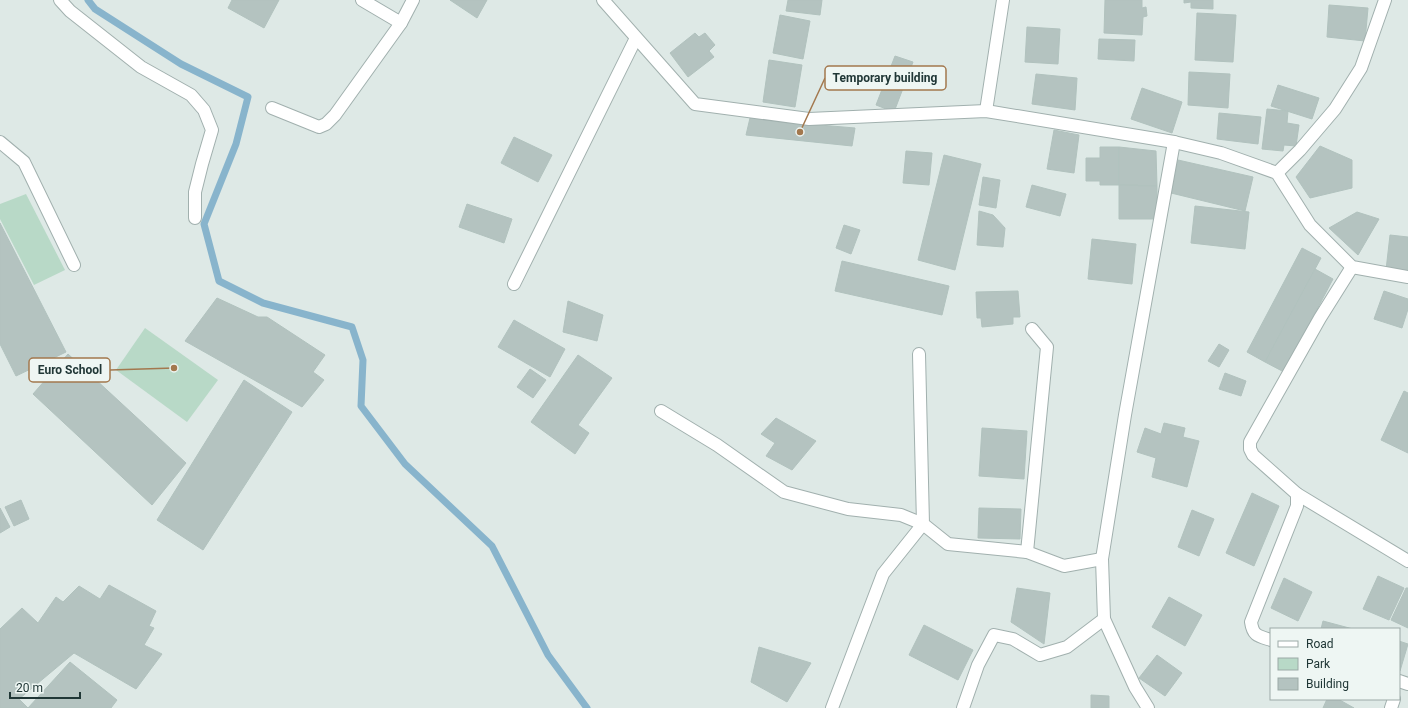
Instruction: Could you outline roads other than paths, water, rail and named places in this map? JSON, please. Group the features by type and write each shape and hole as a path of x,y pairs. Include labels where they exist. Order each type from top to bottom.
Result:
{"street":[{"path":"60,0 70,11 142,67 191,95 204,110 212,130 195,192 195,218"},
{"path":"362,0 400,23"},
{"path":"272,108 319,127 326,124 335,115 400,23 414,0"},
{"path":"603,0 695,104 809,119 986,111 1174,142 1221,153 1277,173 1310,225 1352,267 1408,277"},
{"path":"986,111 1003,0"},
{"path":"1277,173 1300,150 1335,109 1361,68 1385,0"},
{"path":"514,284 636,38"},
{"path":"0,142 24,162 74,265"},
{"path":"1148,708 1135,687 1104,619 1102,559 1125,415 1174,142"},
{"path":"1352,267 1320,318 1250,442 1250,449 1253,455 1297,494 1408,561"},
{"path":"1028,552 1047,347 1032,329"},
{"path":"832,708 883,574 923,524 919,354"},
{"path":"661,411 717,444 784,492 848,509 901,515 923,524 948,544 1028,552 1064,566 1102,559"},
{"path":"1270,640 1257,636 1252,629 1251,622 1297,506 1297,494"},
{"path":"963,708 978,665 994,635 1013,639 1040,655 1067,646 1104,619"}],"waterway":[{"path":"88,0 95,9 181,64 248,97 236,144 204,224 219,281 263,303 352,327 363,360 361,406 405,464 492,546 548,655 587,708"}],"place":[{"name":"Temporary building","path":"800,132"},
{"name":"Euro School","path":"174,368"}]}
